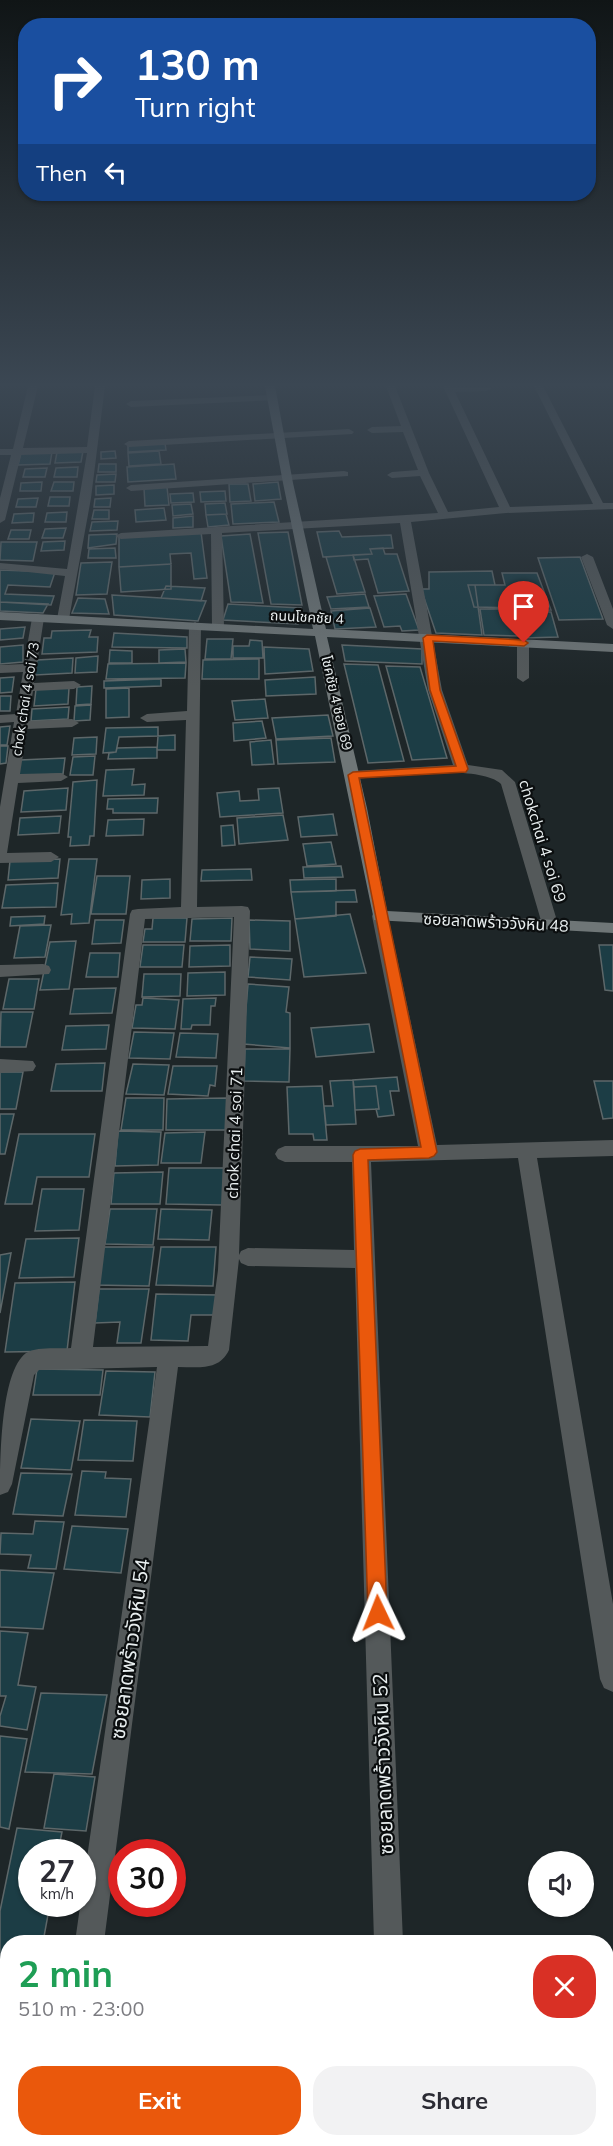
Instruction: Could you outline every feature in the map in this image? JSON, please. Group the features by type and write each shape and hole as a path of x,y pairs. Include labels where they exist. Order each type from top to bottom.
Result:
{"street":[{"path":"0,520 8,486"},
{"path":"63,619 87,486"},
{"path":"131,488 160,486"},
{"name":"โชคชัย 4 ซอย 69","path":"287,486 298,525 353,775 380,916"},
{"path":"430,486 445,516"},
{"path":"495,486 506,510"},
{"path":"589,486 600,507"},
{"path":"121,536 405,519 506,510 613,506"},
{"path":"405,519 435,690 462,769"},
{"path":"216,530 218,627"},
{"path":"587,557 613,625"},
{"path":"0,566 72,573"},
{"name":"ถนนโชคชัย 4","path":"0,616 613,648"},
{"name":"chok chai 4 soi 73","path":"1,843 8,770 21,721 38,618"},
{"path":"81,1357 138,914 189,912 195,626"},
{"path":"523,678 524,643"},
{"path":"0,669 30,668"},
{"path":"27,687 74,685"},
{"path":"147,718 194,715"},
{"path":"0,719 72,723"},
{"name":"chokchai 4 soi 69","path":"353,775 462,769 499,774 508,782 550,924"},
{"path":"8,770 62,777"},
{"path":"0,858 51,857"},
{"name":"chok chai 4 soi 71","path":"169,1356 211,1357 218,1350 228,1270 243,916 242,911 189,912"},
{"path":"380,916 429,1152"},
{"name":"ซอยลาดพร้าววังหิน 48","path":"380,916 613,928"},
{"path":"0,971 43,970"},
{"path":"0,1066 27,1066"},
{"path":"285,1154 360,1155 613,1148"},
{"path":"526,1151 613,1679"},
{"name":"ซอยลาดพร้าววังหิน 52","path":"360,1155 390,1935"},
{"path":"248,1257 365,1259"},
{"path":"0,1485 24,1370 34,1360 169,1356"},
{"name":"ซอยลาดพร้าววังหิน 54","path":"91,1935 169,1356"}],"building":[{"path":"21,486 42,486 41,491 20,491"},
{"path":"53,486 74,486 73,491 51,491"},
{"path":"96,486 114,486 114,494 96,495"},
{"path":"229,486 248,486 251,501 230,502"},
{"path":"253,486 279,486 281,499 255,501"},
{"path":"167,487 169,505 145,506 144,488"},
{"path":"225,491 226,501 201,502 200,492"},
{"path":"193,493 194,502 171,503 170,494"},
{"path":"50,497 70,497 69,506 48,506"},
{"path":"38,498 36,507 16,507 18,499"},
{"path":"111,498 110,507 94,507 95,499"},
{"path":"274,502 279,522 233,524 231,504"},
{"path":"225,503 227,514 206,515 205,504"},
{"path":"191,504 193,514 173,516 172,505"},
{"path":"164,508 166,520 136,522 135,510"},
{"path":"94,510 109,510 109,519 92,519"},
{"path":"67,512 66,522 45,522 47,513"},
{"path":"34,513 33,522 12,523 14,514"},
{"path":"226,514 229,525 208,527 206,515"},
{"path":"193,516 193,527 173,528 173,518"},
{"path":"118,521 117,530 90,531 92,522"},
{"path":"66,528 63,538 42,538 45,529"},
{"path":"11,530 31,530 29,539 8,539"},
{"path":"339,531 342,537 391,535 393,548 370,549 372,554 323,557 317,532"},
{"path":"201,532 207,578 194,579 191,553 170,554 171,564 119,567 119,536"},
{"path":"288,532 302,605 271,604 258,533"},
{"path":"117,534 116,544 88,548 89,535"},
{"path":"250,534 263,603 231,602 221,536"},
{"path":"65,541 64,550 41,551 43,542"},
{"path":"1,542 37,542 33,561 0,560"},
{"path":"115,548 116,558 88,558 89,549"},
{"path":"383,548 385,554 397,554 409,591 378,593 368,559 354,560 353,555 372,554 370,549"},
{"path":"353,555 365,592 337,594 326,557"},
{"path":"580,557 603,619 559,620 538,558"},
{"path":"112,562 107,594 76,595 81,563"},
{"path":"171,564 171,589 121,592 119,567"},
{"path":"0,570 55,572 50,587 8,585 5,594 54,596 51,605 0,602"},
{"path":"492,571 495,585 475,585 482,635 436,633 421,589 429,589 429,572"},
{"path":"502,573 537,573 551,610 518,611 516,608 474,607 468,585 505,585"},
{"path":"166,586 205,588 201,601 161,598"},
{"path":"365,594 369,607 331,609 327,597"},
{"path":"406,594 419,630 402,631 400,626 384,627 374,596"},
{"path":"112,595 206,601 198,621 114,615"},
{"path":"78,598 105,599 109,614 72,613"},
{"path":"0,602 48,604 43,613 0,611"},
{"path":"228,604 301,608 298,624 223,620"},
{"path":"370,608 376,627 335,629 331,611"},
{"path":"480,609 512,609 520,636 484,635"},
{"path":"517,612 551,612 558,637 524,638"},
{"path":"25,627 23,638 0,640 0,629"},
{"path":"91,630 89,637 98,637 97,652 42,654 44,638 51,638 52,631"},
{"path":"114,633 187,637 187,648 112,647"},
{"path":"207,639 233,639 231,659 205,659"},
{"path":"250,640 262,641 263,658 233,658 233,646 249,646"},
{"path":"23,645 23,662 0,664 0,647"},
{"path":"342,645 422,649 422,664 345,661"},
{"path":"264,647 309,649 313,671 265,674"},
{"path":"185,649 186,662 159,663 159,650"},
{"path":"110,650 132,651 132,663 109,663"},
{"path":"98,656 97,672 75,673 76,658"},
{"path":"73,658 72,673 35,675 37,660"},
{"path":"259,659 259,679 202,679 203,660"},
{"path":"186,663 185,678 106,679 108,664"},
{"path":"344,664 378,665 404,761 368,763"},
{"path":"386,666 420,667 447,758 412,760"},
{"path":"14,677 12,692 0,693 0,678"},
{"path":"315,677 316,694 266,696 265,680"},
{"path":"161,679 161,686 104,688 104,681"},
{"path":"92,686 91,704 76,705 77,687"},
{"path":"69,688 68,704 34,706 36,689"},
{"path":"129,688 129,717 106,718 106,689"},
{"path":"0,696 11,696 10,711 0,711"},
{"path":"265,699 268,718 235,720 232,701"},
{"path":"91,705 90,720 74,721 75,706"},
{"path":"69,707 68,719 31,721 32,709"},
{"path":"328,715 333,736 276,739 272,718"},
{"path":"262,721 266,738 234,741 233,723"},
{"path":"10,726 7,745 0,745 0,727"},
{"path":"158,727 158,736 119,737 116,752 103,753 106,728"},
{"path":"175,735 175,750 157,750 158,736"},
{"path":"97,737 96,754 72,755 74,738"},
{"path":"331,738 335,762 278,764 276,740"},
{"path":"271,740 274,764 252,765 250,742"},
{"path":"0,746 8,746 6,763 0,764"},
{"path":"157,747 157,758 108,759 109,753 116,752 117,748"},
{"path":"95,756 93,775 70,775 73,757"},
{"path":"65,758 63,774 17,776 20,760"},
{"path":"134,769 132,785 145,784 144,795 103,796 106,770"},
{"path":"97,780 94,836 90,836 89,845 70,846 71,837 68,837 73,782"},
{"path":"68,788 66,810 21,812 24,791"},
{"path":"279,788 283,813 220,817 217,793 239,791 240,801 259,800 258,789"},
{"path":"158,798 157,813 113,813 113,809 107,809 108,799"},
{"path":"333,814 337,835 301,837 298,817"},
{"path":"283,815 288,840 239,844 237,818"},
{"path":"61,816 59,833 18,835 20,818"},
{"path":"144,819 143,835 106,836 108,820"},
{"path":"233,825 235,845 222,846 221,826"},
{"path":"331,842 336,864 307,866 303,844"},
{"path":"60,859 58,878 8,880 10,861"},
{"path":"69,859 97,859 89,923 71,924 72,914 61,915"},
{"path":"341,866 343,877 304,878 303,867"},
{"path":"251,869 252,880 201,881 202,870"},
{"path":"97,876 130,876 126,914 91,914"},
{"path":"170,879 170,898 141,899 142,880"},
{"path":"336,879 336,891 291,892 290,880"},
{"path":"58,883 56,907 2,908 6,885"},
{"path":"355,890 357,902 336,902 336,916 295,919 291,892"},
{"path":"350,914 366,973 304,977 295,919"},
{"path":"45,916 44,924 10,926 11,917"},
{"path":"153,918 187,918 185,942 143,942 145,929 152,929"},
{"path":"232,918 231,941 190,941 192,919"},
{"path":"95,920 124,920 121,943 92,944"},
{"path":"249,920 290,921 290,951 250,949"},
{"path":"51,925 45,957 14,958 20,926"},
{"path":"76,941 69,989 40,990 50,942"},
{"path":"143,945 184,945 182,967 140,967"},
{"path":"230,945 230,966 189,967 190,946"},
{"path":"599,945 613,945 613,991 605,990"},
{"path":"90,953 120,953 118,977 86,977"},
{"path":"250,957 292,959 290,980 248,977"},
{"path":"225,972 225,995 187,996 188,973"},
{"path":"144,974 181,974 180,996 142,997"},
{"path":"9,979 39,979 34,1009 3,1009"},
{"path":"248,984 289,987 286,1012 290,1013 290,1048 243,1044"},
{"path":"116,988 112,1013 70,1014 74,989"},
{"path":"143,998 179,1000 175,1029 132,1028 136,1005 142,1005"},
{"path":"216,998 215,1006 211,1006 210,1025 192,1025 191,1029 181,1029 183,999"},
{"path":"1,1012 33,1012 26,1047 0,1047"},
{"path":"369,1024 374,1052 316,1057 311,1028"},
{"path":"109,1025 106,1049 62,1050 66,1026"},
{"path":"134,1032 174,1033 170,1059 129,1058"},
{"path":"180,1033 218,1034 216,1058 176,1057"},
{"path":"245,1049 290,1049 289,1082 244,1081"},
{"path":"105,1063 102,1091 51,1091 56,1064"},
{"path":"133,1064 169,1065 164,1095 126,1094"},
{"path":"173,1066 217,1066 215,1086 210,1085 208,1096 168,1094"},
{"path":"0,1072 23,1072 16,1109 0,1109"},
{"path":"397,1077 399,1091 390,1091 394,1115 378,1117 376,1086 354,1087 353,1080"},
{"path":"353,1080 356,1124 326,1125 324,1106 333,1106 330,1081"},
{"path":"594,1081 613,1081 613,1118 603,1119"},
{"path":"322,1086 327,1140 314,1140 313,1134 289,1134 287,1087"},
{"path":"376,1086 379,1109 355,1110 354,1087"},
{"path":"126,1098 164,1098 163,1130 121,1130"},
{"path":"227,1098 230,1130 166,1130 167,1099"},
{"path":"0,1114 14,1114 5,1154 0,1154"},
{"path":"118,1131 161,1132 158,1165 115,1166"},
{"path":"205,1132 201,1163 161,1163 165,1133"},
{"path":"19,1134 95,1134 89,1177 37,1177 32,1204 5,1204"},
{"path":"169,1168 224,1168 223,1205 166,1204"},
{"path":"163,1172 160,1204 111,1204 114,1173"},
{"path":"42,1189 84,1189 79,1230 35,1231"},
{"path":"110,1209 157,1209 153,1245 105,1244"},
{"path":"161,1209 212,1210 209,1240 158,1239"},
{"path":"79,1238 74,1277 19,1278 26,1239"},
{"path":"99,1247 154,1247 149,1286 94,1285"},
{"path":"161,1247 216,1247 213,1286 156,1285"},
{"path":"11,1253 0,1313 0,1255"},
{"path":"75,1282 67,1351 5,1352 15,1283"},
{"path":"99,1289 149,1289 141,1343 117,1343 120,1322 95,1323"},
{"path":"156,1294 218,1295 215,1315 191,1315 188,1341 151,1340"},
{"path":"37,1369 103,1370 100,1395 33,1395"},
{"path":"106,1371 155,1372 150,1417 99,1415"},
{"path":"31,1419 80,1421 71,1470 21,1468"},
{"path":"84,1420 137,1421 133,1461 78,1460"},
{"path":"82,1471 106,1472 105,1478 131,1479 126,1517 75,1515"},
{"path":"21,1473 72,1474 63,1516 13,1514"},
{"path":"35,1521 64,1522 56,1569 28,1568 31,1555 0,1554 1,1533 33,1534"},
{"path":"72,1526 128,1529 121,1573 64,1569"},
{"path":"0,1570 54,1573 43,1629 0,1627"},
{"path":"0,1631 28,1633 18,1685 36,1687 27,1730 0,1726 0,1716 6,1696 0,1696"},
{"path":"41,1693 107,1695 92,1774 25,1772"},
{"path":"0,1736 27,1739 9,1829 0,1827"},
{"path":"54,1774 95,1777 86,1831 44,1828"},
{"path":"17,1828 62,1832 61,1839 18,1839 18,1917 48,1917 44,1935 0,1935 0,1911"}],"route":[{"path":"378,1613 360,1155 429,1152 353,775 462,769 435,690 427,638 524,643"}]}
